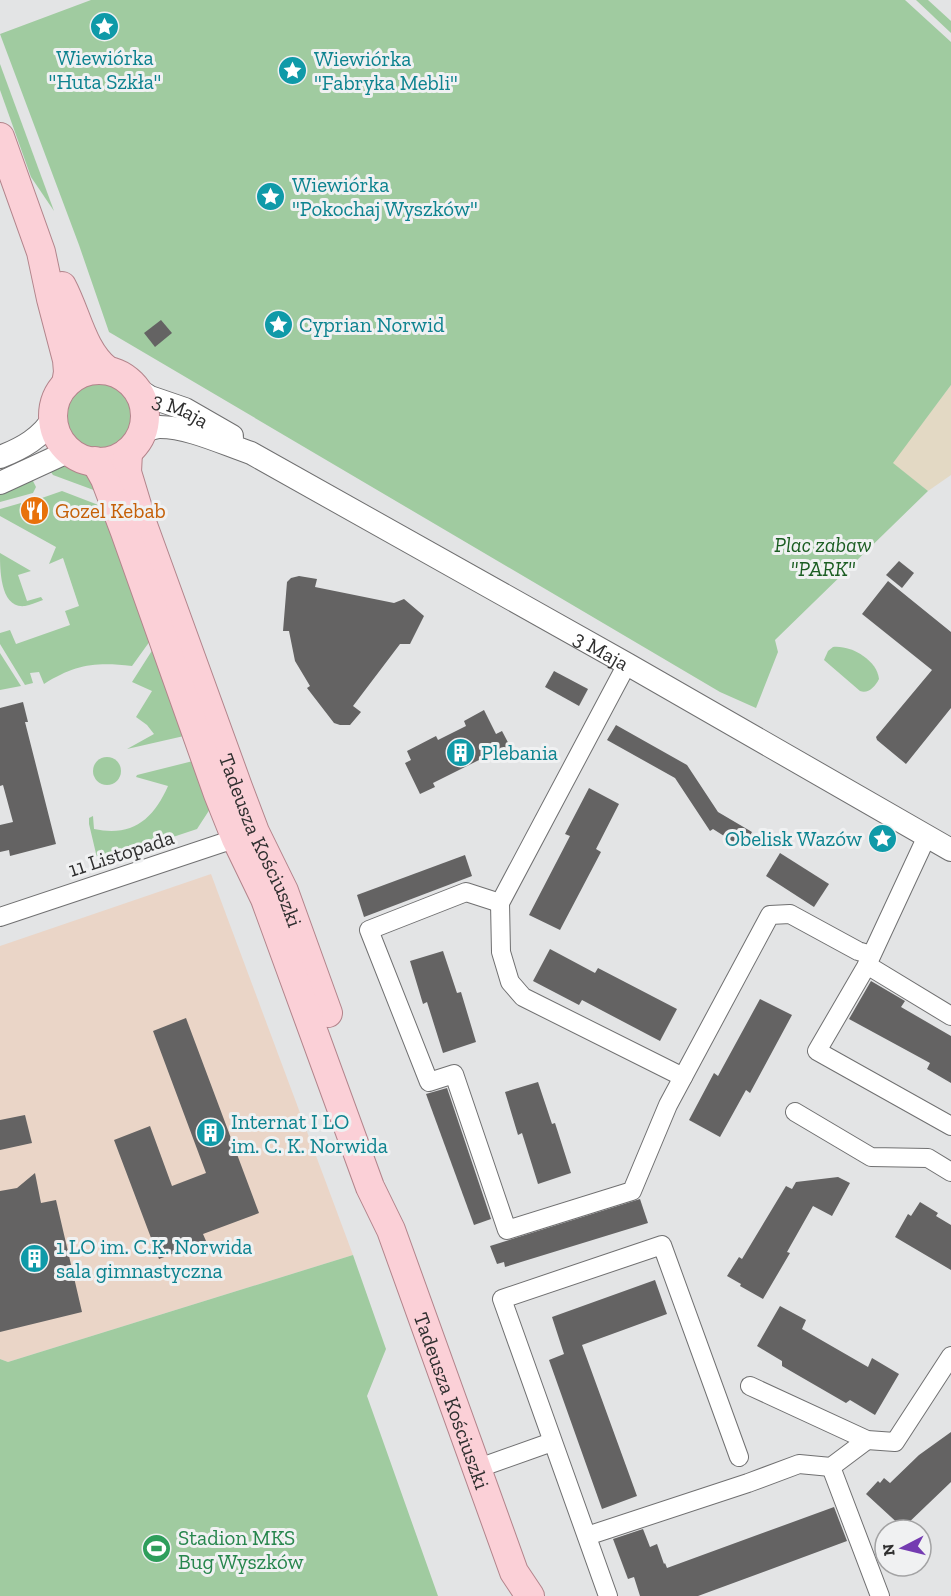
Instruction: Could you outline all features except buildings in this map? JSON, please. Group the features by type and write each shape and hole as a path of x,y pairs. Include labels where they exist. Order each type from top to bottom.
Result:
{"main road":[{"path":"0,137 42,252 51,299 67,360 66,384 54,405 56,431 63,443 84,457 118,458 135,442 145,410 136,388 128,380 107,370 97,362 64,290 42,252"},
{"path":"66,384 85,372 107,370"},
{"name":"Tadeusza Kościuszki","path":"135,442 127,472 143,525 237,787 246,835"},
{"name":"Tadeusza Kościuszki","path":"84,457 105,479 246,835 284,891 387,1182 391,1230 515,1584 530,1596"}],"street":[{"name":"3 Maja","path":"136,388 150,397 200,417 231,435 251,453"},
{"path":"0,457 21,448 39,436 54,417"},
{"name":"3 Maja","path":"135,442 161,427 202,436 251,453 627,664 951,850"},
{"path":"0,483 63,454 84,457"},
{"path":"627,664 500,903 501,952 510,982 523,997 683,1077"},
{"name":"11 Listopada","path":"0,917 246,835"},
{"path":"927,836 869,960 818,1051 951,1126"},
{"path":"500,903 466,892 369,930 429,1083 454,1074 507,1230 632,1191 668,1105 770,915 790,914 858,951 951,1016"},
{"path":"795,1112 871,1157 928,1158 951,1172"},
{"path":"608,1596 502,1299 662,1245 739,1457"},
{"path":"750,1386 867,1440 895,1442 951,1356"},
{"path":"587,1536 799,1464 831,1467 867,1440"},
{"path":"476,1469 552,1442"},
{"path":"831,1467 880,1596"}],"shaded area":[{"path":"951,385 951,475 928,491 892,463"},
{"path":"211,874 353,1255 8,1362 0,1359 0,946"}],"green space":[{"name":"Plac zabaw \"PARK\"","path":"91,0 905,0 951,42 951,385 893,463 928,491 775,640 778,652 756,708 720,692 109,332 0,34"},
{"path":"916,0 928,0 951,21 951,33"},
{"path":"0,64 54,211 31,177 0,90"},
{"path":"99,384 122,393 131,416 122,439 99,448 76,439 67,416 76,393"},
{"path":"71,464 90,475 99,492 53,475 49,469"},
{"path":"31,477 36,487 33,493 0,502 0,491"},
{"path":"62,491 101,506 150,641 132,666 108,664 76,668 44,684 39,672 30,673 33,683 25,685 0,644 0,633 10,630 16,644 70,625 65,611 79,606 63,558 49,564 56,547 0,516 0,509 21,503 26,518 42,514 39,499"},
{"path":"0,553 31,571 18,575 27,601 41,597 43,600 25,606 11,601 3,587"},
{"path":"833,647 848,648 868,660 879,679 873,687 866,692 860,691 824,660 828,651"},
{"path":"153,649 184,736 127,749 154,734 136,717 152,691 132,682"},
{"path":"0,653 21,686 0,690"},
{"path":"107,757 117,761 121,771 117,781 107,785 97,781 93,771 97,761"},
{"path":"193,761 210,809 197,829 98,862 89,818 93,816 94,829 107,831 130,828 140,823 155,808 168,786 136,777 137,775"},
{"path":"353,1255 386,1349 367,1396 438,1596 0,1596 0,1359 8,1362"}],"place":[{"name":"Wiewiórka \"Huta Szkła\"","path":"105,26"},
{"name":"Wiewiórka \"Fabryka Mebli\"","path":"293,70"},
{"name":"Wiewiórka \"Pokochaj Wyszków\"","path":"271,196"},
{"name":"Cyprian Norwid","path":"278,324"},
{"name":"Gozel Kebab","path":"34,510"},
{"name":"Plebania","path":"460,752"},
{"name":"Obelisk Wazów","path":"883,838"},
{"name":"Internat I LO im. C. K. Norwida","path":"210,1133"},
{"name":"1 LO im. C.K. Norwida sala gimnastyczna","path":"35,1258"},
{"name":"Stadion MKS Bug Wyszków","path":"157,1549"}]}
